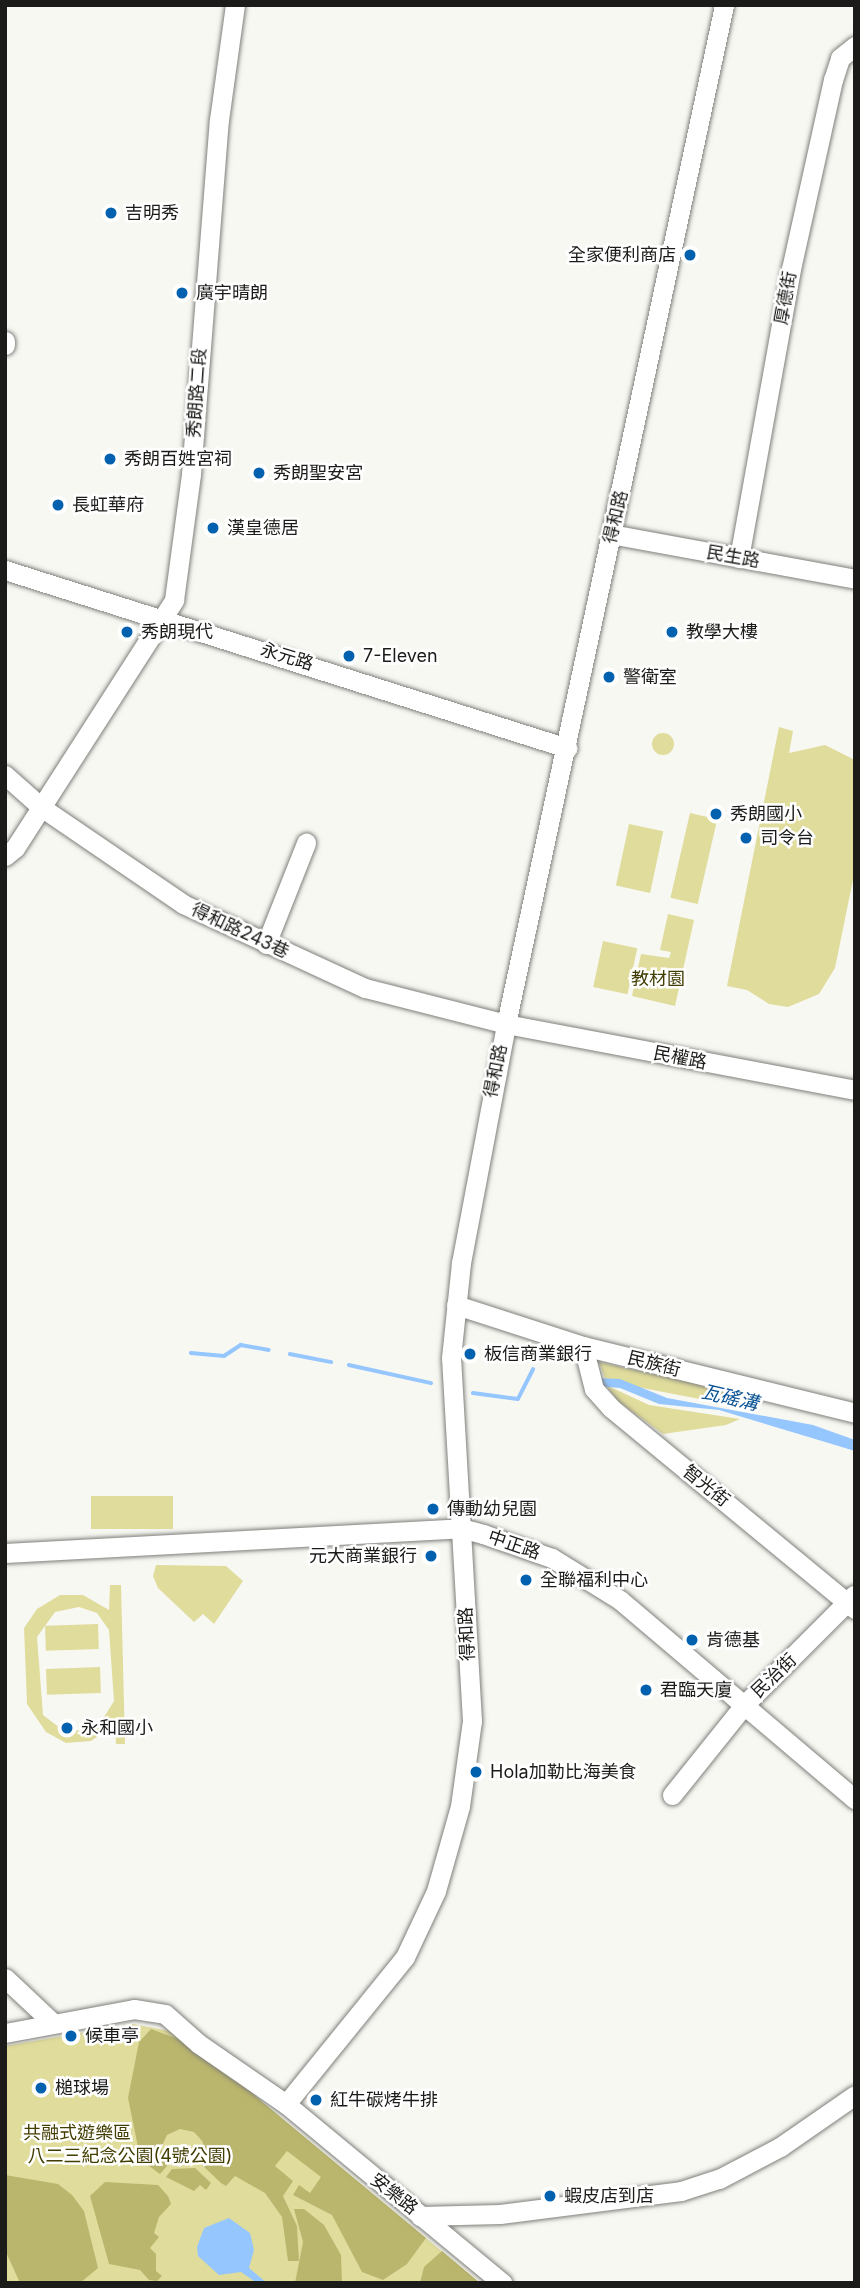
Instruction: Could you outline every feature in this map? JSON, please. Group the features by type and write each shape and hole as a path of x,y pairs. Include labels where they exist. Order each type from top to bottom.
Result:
{"street":[{"name":"秀朗路二段","path":"5,856 41,807 174,600 189,488 219,120 235,5"},
{"name":"得和路","path":"286,2104 405,1957 436,1891 460,1807 472,1721 451,1358 456,1305 506,1024 724,5"},
{"name":"厚德街","path":"739,558 791,269 833,79 841,58 855,46"},
{"name":"民生路","path":"611,534 854,576"},
{"name":"永元路","path":"5,570 567,748"},
{"name":"得和路243巷","path":"5,775 41,807 183,904 365,988 506,1024"},
{"path":"266,944 306,843"},
{"name":"民權路","path":"506,1024 855,1090"},
{"name":"民族街","path":"456,1305 583,1346 855,1413"},
{"name":"智光街","path":"583,1346 594,1389 611,1408 852,1602"},
{"name":"中正路","path":"5,1553 461,1528 552,1558 580,1573 650,1622 855,1799"},
{"name":"民治街","path":"672,1795 744,1705 852,1602"},
{"path":"5,1978 53,2023"},
{"name":"安樂路","path":"5,2033 134,2009 165,2014 199,2044 286,2104 420,2216 500,2214 681,2191 719,2179 780,2147 855,2095"},
{"path":"420,2216 502,2283"}],"green space":[{"path":"779,727 793,731 789,753 825,745 855,760 855,870 835,968 819,994 788,1007 769,1004 747,990 727,986"},
{"path":"659,733 667,733 674,740 674,748 667,755 659,755 652,748 652,740"},
{"path":"690,813 717,819 698,904 670,898"},
{"path":"629,824 663,831 650,893 616,886"},
{"name":"教材園","path":"668,914 694,920 675,1006 632,996 641,954 669,958 671,952 660,950"},
{"name":"教材園","path":"603,941 637,948 627,994 593,987"},
{"path":"599,1362 744,1395 741,1407 606,1381"},
{"path":"606,1385 649,1405 740,1419 726,1425 663,1434 618,1401"},
{"path":"91,1496 173,1496 173,1529 91,1529"},
{"path":"156,1565 226,1566 243,1581 214,1624 203,1614 194,1622 158,1588 153,1576"},
{"path":"110,1585 121,1585 125,1744 116,1744 115,1724 91,1741 66,1743 46,1732 27,1704 24,1628 37,1609 60,1595 83,1595 109,1610","holes":["79,1607 97,1613 109,1630 114,1701 101,1722 81,1731 60,1728 43,1715 37,1637 55,1612"]},
{"path":"98,1624 99,1649 46,1651 45,1626"},
{"path":"100,1667 101,1693 47,1695 46,1669"},
{"name":"八二三紀念公園(4號公園)","path":"133,2024 175,2032 194,2045 480,2283 5,2283 5,2046"}],"shaded area":[{"path":"151,2029 194,2045 426,2238 407,2264 383,2280 362,2272 332,2215 293,2195 299,2185 310,2193 321,2177 287,2151 275,2166 293,2181 283,2196 297,2226 299,2261 288,2261 282,2217 265,2193 235,2176 226,2186 221,2183 200,2163 203,2142 194,2132 180,2129 167,2135 161,2148 167,2166 160,2174 149,2166 139,2152 128,2098 139,2042"},
{"path":"195,2168 211,2183 206,2190 200,2185 194,2191 166,2177 172,2169"},
{"path":"5,2175 58,2184 72,2195 84,2211 98,2268 80,2283 20,2283 5,2250"},
{"path":"105,2182 158,2185 168,2196 171,2204 159,2217 154,2233 159,2237 150,2248 156,2254 156,2271 162,2276 157,2281 149,2280 140,2270 109,2264 90,2196"},
{"path":"294,2209 304,2209 324,2225 341,2255 342,2283 295,2283 303,2242"},
{"path":"442,2251 480,2283 420,2283 424,2267"}],"water":[{"path":"595,1378 620,1379 667,1398 813,1425 855,1440 855,1451 719,1410 659,1404 620,1388 596,1386"},
{"path":"229,2218 250,2233 254,2250 249,2268 267,2283 257,2283 241,2272 219,2275 198,2256 197,2247 204,2228"}],"waterway":[{"name":"瓦磘溝","path":"191,1353 224,1356 241,1345 269,1350"},
{"name":"瓦磘溝","path":"290,1354 331,1362"},
{"name":"瓦磘溝","path":"349,1365 431,1383"},
{"name":"瓦磘溝","path":"473,1393 518,1399 533,1370"}],"place":[{"name":"吉明秀","path":"111,213"},
{"name":"全家便利商店","path":"690,255"},
{"name":"廣宇晴朗","path":"182,293"},
{"name":"秀朗百姓宮祠","path":"110,459"},
{"name":"秀朗聖安宮","path":"259,473"},
{"name":"長虹華府","path":"58,505"},
{"name":"漢皇德居","path":"213,528"},
{"name":"秀朗現代","path":"127,632"},
{"name":"教學大樓","path":"672,632"},
{"name":"7-Eleven","path":"349,656"},
{"name":"警衛室","path":"609,677"},
{"name":"秀朗國小","path":"716,814"},
{"name":"司令台","path":"746,838"},
{"name":"板信商業銀行","path":"470,1354"},
{"name":"傳動幼兒園","path":"433,1509"},
{"name":"元大商業銀行","path":"431,1556"},
{"name":"全聯福利中心","path":"526,1580"},
{"name":"肯德基","path":"692,1640"},
{"name":"君臨天廈","path":"646,1690"},
{"name":"永和國小","path":"67,1728"},
{"name":"Hola加勒比海美食","path":"476,1772"},
{"name":"候車亭","path":"71,2036"},
{"name":"槌球場","path":"41,2088"},
{"name":"紅牛碳烤牛排","path":"316,2100"},
{"name":"蝦皮店到店","path":"550,2196"}],"park label":[{"name":"共融式遊樂區","path":"77,2133"}]}
